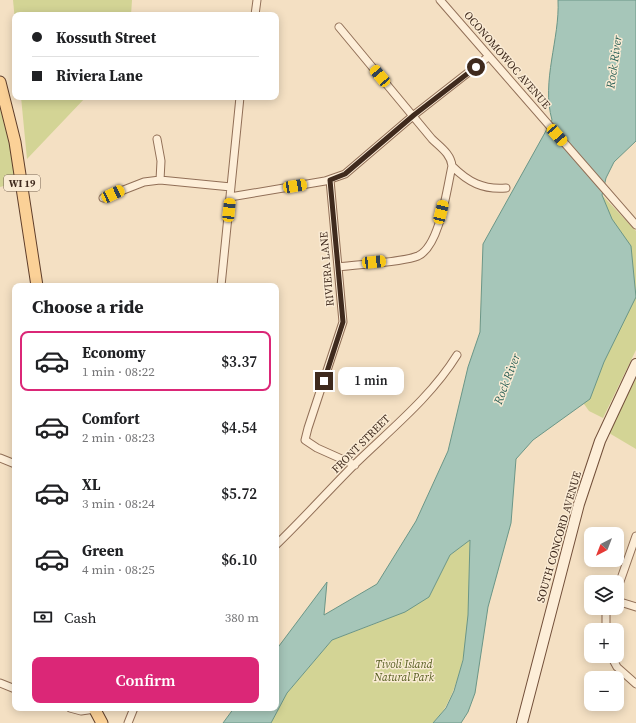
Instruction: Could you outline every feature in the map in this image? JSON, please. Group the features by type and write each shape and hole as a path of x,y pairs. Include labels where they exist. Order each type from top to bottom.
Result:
{"main road":[{"name":"WI 19","path":"0,82 15,142 37,283"},
{"path":"95,711 102,723"}],"street":[{"path":"256,12 258,0"},
{"name":"OCONOMOWOC AVENUE","path":"440,0 488,57 636,225"},
{"path":"338,267 400,259 417,256 422,253 434,237 452,166 451,160 446,153 432,139 414,115 339,27"},
{"path":"230,197 330,180 345,174 414,115 488,57"},
{"path":"221,283 240,100"},
{"path":"157,139 161,161 160,180"},
{"path":"452,166 463,176 477,185 493,189 506,188"},
{"path":"104,198 144,182 160,180 231,187"},
{"name":"RIVIERA LANE","path":"330,180 343,322 308,428 306,440 317,448 355,465"},
{"name":"FRONT STREET","path":"279,542 427,395 440,380 457,355"},
{"name":"SOUTH CONCORD AVENUE","path":"522,723 579,504 600,441 636,364"},
{"path":"0,458 12,463"},
{"path":"622,575 636,536"},
{"path":"624,604 636,608"},
{"path":"614,663 636,684"},
{"path":"0,683 12,687"},
{"path":"128,723 133,711"}],"green space":[{"path":"13,0 132,0 131,12 14,12"},
{"path":"0,94 18,182 0,187"},
{"path":"21,100 83,100 27,159"},
{"path":"602,195 636,231 636,350 603,418 589,411 579,397"},
{"path":"636,378 636,449 609,433"},
{"name":"Tivoli Island Natural Park","path":"470,540 468,625 461,667 455,687 446,706 433,723 271,723 277,711 279,711 279,708 287,693 332,640 380,622 429,597 450,555"}],"water":[{"name":"Rock River","path":"558,0 636,0 636,141 614,162 606,178 602,195 612,219 631,246 636,297 604,362 590,399 533,440 516,459 511,523 488,607 475,693 468,712 461,723 433,723 446,708 454,691 463,660 468,615 470,540 450,555 429,597 405,612 332,640 287,693 279,708 279,646 327,582 324,615 377,584 416,521 448,451 468,367 480,332 483,244 552,120 549,105 549,90 558,15"},
{"path":"232,711 277,711 271,723 223,723"}],"route":[{"path":"324,381 343,322 330,180 345,174 414,115 476,67"}]}
